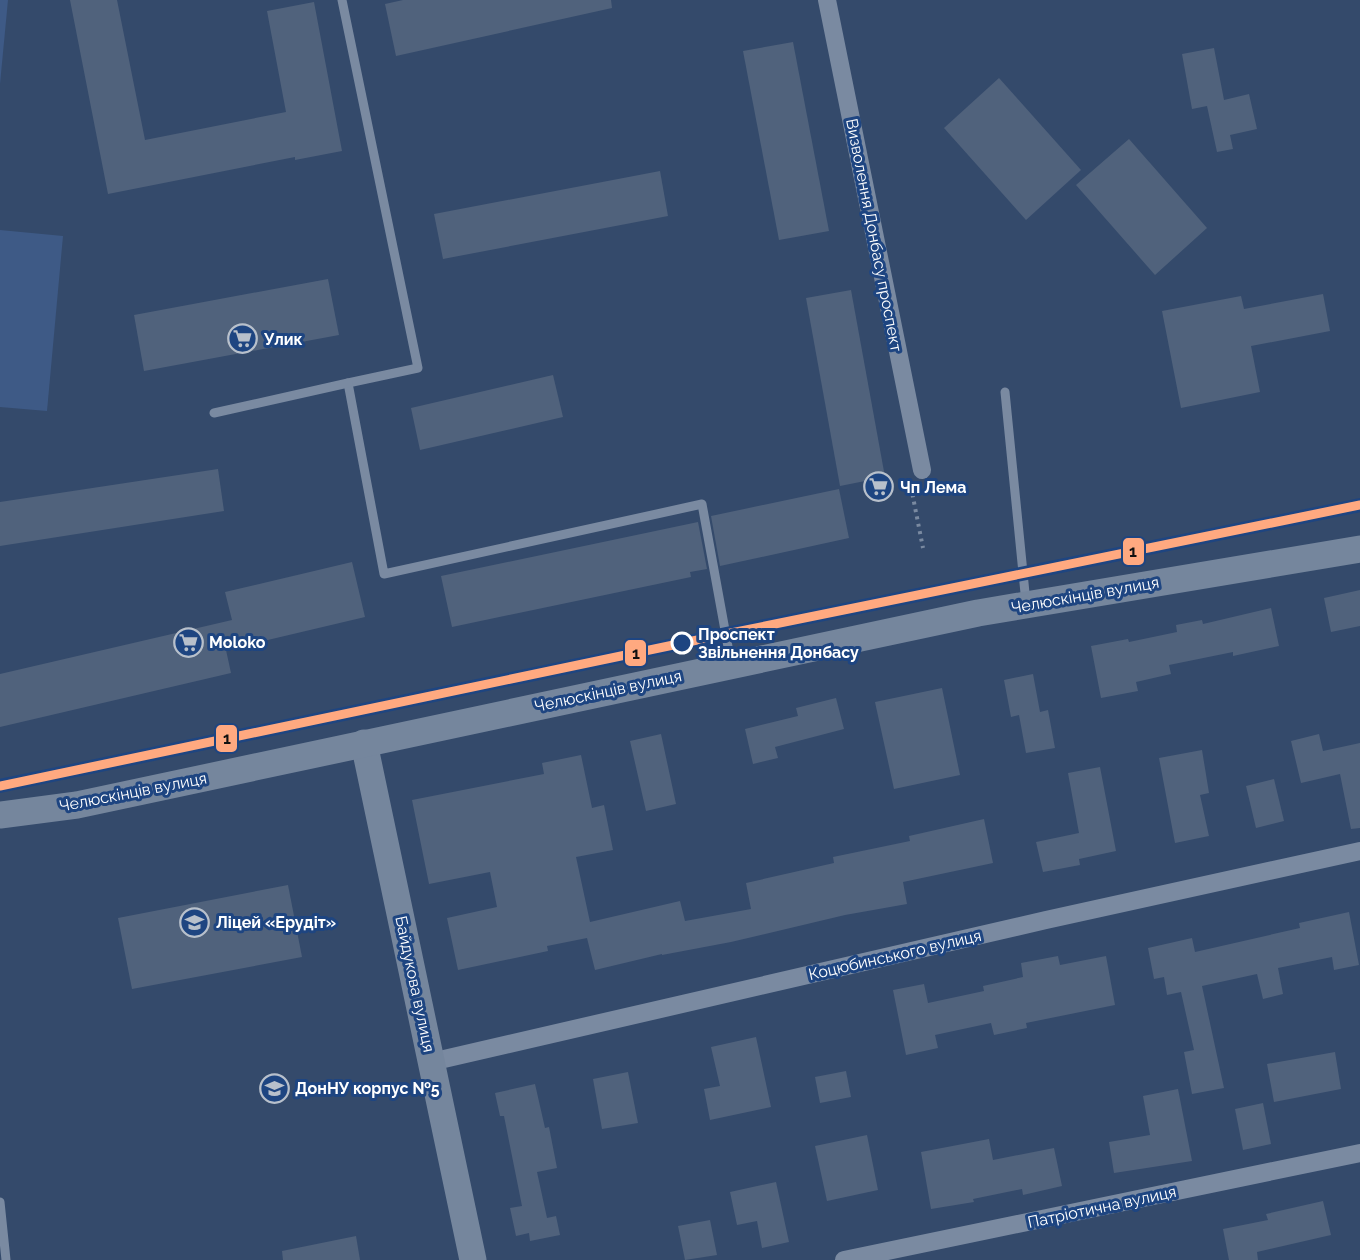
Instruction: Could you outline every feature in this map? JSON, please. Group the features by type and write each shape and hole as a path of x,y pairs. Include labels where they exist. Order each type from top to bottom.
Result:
{"main road":[{"name":"Челюскінців вулиця","path":"0,815 78,805 978,613 1360,549"},
{"name":"Байдукова вулиця","path":"364,743 473,1260"}],"street":[{"name":"Визволення Донбасу проспект","path":"827,0 922,470"},
{"name":"Коцюбинського вулиця","path":"431,1062 1046,920 1360,851"},
{"name":"Патріотична вулиця","path":"844,1260 1360,1153"}],"lane":[{"path":"214,413 418,368 342,0"},
{"path":"348,383 384,574 702,504 732,665"},
{"path":"1005,392 1026,605"},
{"path":"0,1202 6,1260"}],"water":[{"path":"0,0 8,0 0,84"},
{"path":"0,230 63,236 47,411 0,407"}],"building":[{"path":"70,0 117,0 145,140 286,112 267,11 314,2 342,151 295,160 295,157 108,194"},
{"path":"403,0 611,0 612,8 396,56 385,4"},
{"path":"793,42 829,231 779,240 743,51"},
{"path":"1214,48 1224,100 1249,94 1257,129 1230,135 1233,149 1217,152 1207,106 1192,109 1182,54"},
{"path":"999,78 1081,170 1026,220 944,128"},
{"path":"1129,139 1207,228 1155,275 1076,185"},
{"path":"660,171 668,216 443,259 434,214"},
{"path":"328,279 339,335 144,371 134,315"},
{"path":"851,290 885,477 840,486 806,298"},
{"path":"1323,294 1330,331 1251,346 1260,392 1181,408 1162,311 1241,296 1244,309"},
{"path":"553,375 563,417 420,450 411,408"},
{"path":"218,469 224,511 0,546 0,502"},
{"path":"839,489 849,538 720,566 711,516"},
{"path":"698,522 707,569 690,572 691,577 452,627 441,576"},
{"path":"352,562 365,617 226,650 231,673 0,727 0,674 232,620 225,592"},
{"path":"1360,590 1360,626 1331,632 1324,598"},
{"path":"1271,608 1279,646 1233,656 1233,652 1169,665 1171,674 1136,682 1138,691 1101,698 1091,646 1128,639 1129,642 1177,632 1176,625 1202,620 1203,624"},
{"path":"1033,674 1040,712 1048,710 1055,748 1026,753 1019,715 1011,717 1004,680"},
{"path":"942,688 960,775 894,789 875,702"},
{"path":"836,698 844,729 775,747 778,758 753,764 745,729 798,716 796,708"},
{"path":"661,734 676,804 646,811 630,741"},
{"path":"1319,734 1323,751 1360,743 1360,828 1351,829 1340,774 1301,783 1291,741"},
{"path":"1202,750 1209,793 1200,795 1209,836 1175,843 1159,758"},
{"path":"581,755 592,808 604,805 613,850 576,857 590,922 680,901 685,921 751,909 746,883 834,863 833,857 910,841 909,836 984,819 993,863 903,882 907,904 845,915 731,942 662,954 595,970 587,938 547,946 548,951 458,970 447,918 497,907 490,872 429,884 412,800 544,774 542,763"},
{"path":"1100,767 1116,851 1079,859 1080,865 1043,872 1036,842 1079,833 1068,773"},
{"path":"1274,779 1284,821 1256,828 1246,786"},
{"path":"288,885 302,957 132,989 118,918"},
{"path":"1349,912 1359,965 1334,970 1332,957 1278,968 1283,994 1263,999 1257,974 1202,986 1224,1088 1192,1094 1184,1052 1194,1050 1181,992 1167,995 1164,977 1154,979 1148,948 1192,938 1195,952 1300,928 1299,923"},
{"path":"1058,956 1060,965 1106,956 1115,1005 1026,1023 1027,1028 994,1035 991,1023 935,1035 938,1048 906,1055 893,990 924,984 928,1003 984,991 983,986 1023,977 1021,963"},
{"path":"756,1037 771,1107 710,1120 704,1089 720,1086 711,1047"},
{"path":"1335,1052 1341,1089 1274,1102 1267,1064"},
{"path":"846,1071 851,1097 820,1103 815,1077"},
{"path":"628,1072 638,1123 602,1129 593,1079"},
{"path":"535,1084 545,1128 549,1127 557,1168 537,1172 547,1218 556,1216 560,1235 530,1241 529,1233 516,1236 510,1208 522,1206 504,1116 500,1116 495,1093"},
{"path":"1178,1089 1192,1161 1114,1173 1109,1142 1150,1135 1143,1096"},
{"path":"1263,1103 1271,1144 1243,1150 1235,1109"},
{"path":"867,1135 878,1190 827,1201 815,1146"},
{"path":"989,1139 993,1160 1054,1148 1062,1186 1023,1195 1022,1189 973,1199 974,1202 931,1209 921,1152"},
{"path":"776,1182 789,1242 762,1248 757,1221 737,1225 730,1192"},
{"path":"1323,1201 1331,1235 1257,1252 1258,1260 1229,1260 1223,1229 1268,1220 1266,1214"},
{"path":"710,1220 717,1255 685,1260 678,1226"},
{"path":"356,1236 360,1260 283,1260 282,1251"}],"transit line":[{"name":"1","path":"0,786 726,634 1360,505"}],"place":[{"name":"Улик","path":"243,339"},
{"name":"Чп Лема","path":"879,487"},
{"name":"Moloko","path":"188,642"},
{"name":"Проспект Звільнення Донбасу","path":"682,643"},
{"name":"Ліцей «Ерудіт»","path":"195,922"},
{"name":"ДонНУ корпус №5","path":"274,1088"}]}
